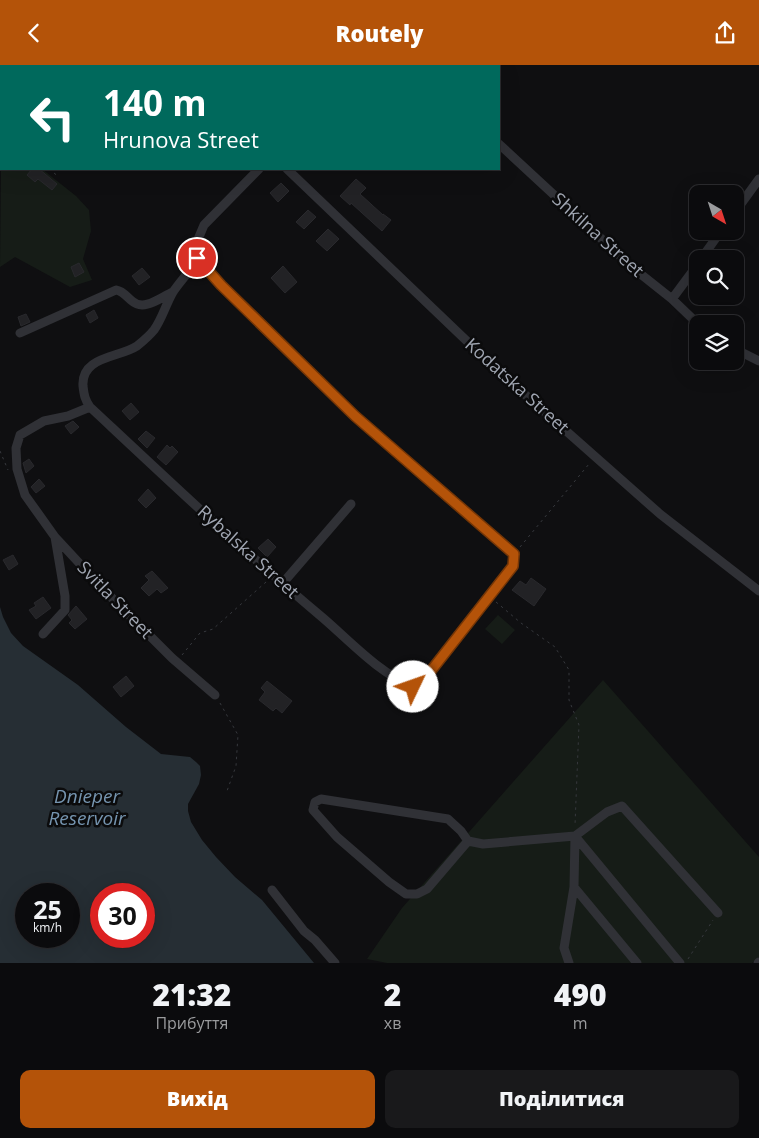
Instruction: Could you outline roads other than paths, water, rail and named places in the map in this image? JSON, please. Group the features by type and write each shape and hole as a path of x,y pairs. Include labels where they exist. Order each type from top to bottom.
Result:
{"street":[{"name":"Shkilna Street","path":"500,145 633,268 672,299 689,315"},
{"path":"90,407 84,398 84,374 89,367 106,357 136,346 154,330 173,292 192,268 197,258 196,243 204,225 258,170"},
{"name":"Kodatska Street","path":"288,170 494,367 660,514 759,591"},
{"path":"744,200 759,179"},
{"name":"Rybalska Street","path":"90,407 282,584 378,666 399,681 413,687 423,681 513,566 514,554 355,416 221,285 197,258"},
{"path":"672,299 689,276"},
{"path":"20,333 116,290 120,291 136,305 146,306 173,292"},
{"path":"744,354 759,361"},
{"name":"Svitla Street","path":"90,407 68,417 44,421 20,435 16,448 16,469 25,495 55,537 106,592 176,661 215,695"},
{"path":"282,584 350,504"},
{"path":"43,634 65,610 65,596 55,537"},
{"path":"468,841 427,889 417,894 406,894 389,882 337,837 313,810 315,802 321,799 448,819 461,831 468,841 483,844 575,836 607,812 622,806 718,913"},
{"path":"569,963 564,948 574,887 575,836"},
{"path":"575,836 680,963"},
{"path":"574,887 637,963"},
{"path":"272,890 304,931 315,940 335,963"}],"water":[{"name":"Dnieper Reservoir","path":"0,607 11,633 23,646 78,685 126,727 161,754 190,757 200,766 199,784 188,804 191,822 202,840 216,857 235,877 262,900 314,963 0,963"}]}
